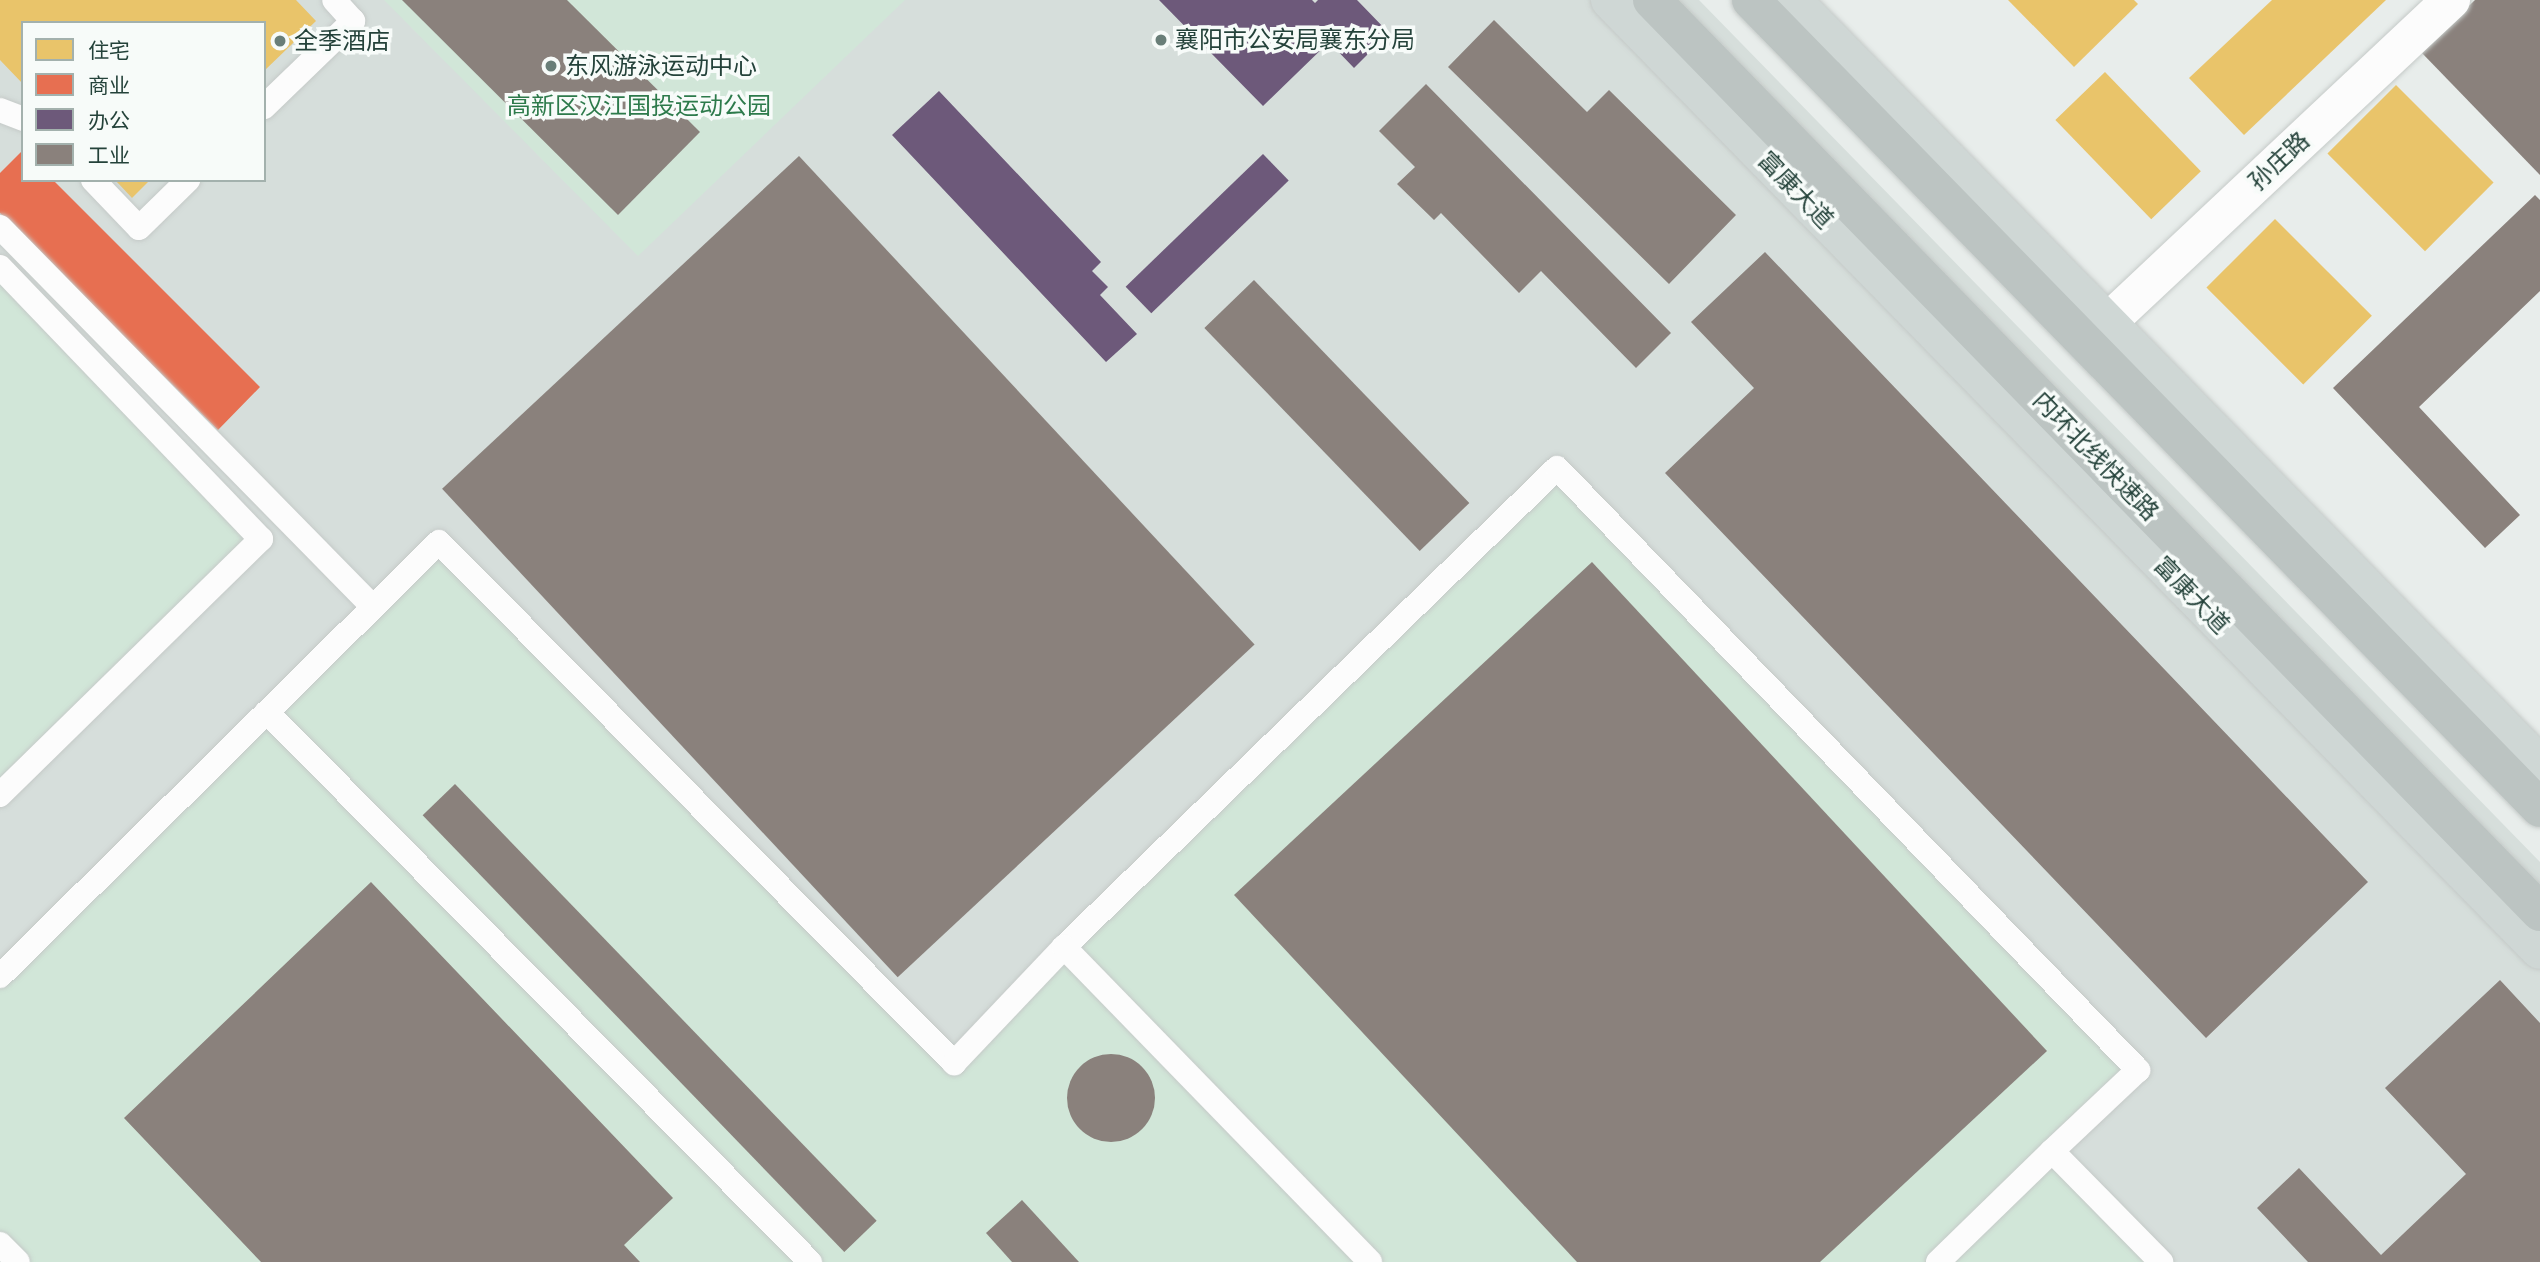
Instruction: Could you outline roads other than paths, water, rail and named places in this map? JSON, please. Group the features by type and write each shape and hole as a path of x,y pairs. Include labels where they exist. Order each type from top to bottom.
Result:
{"highway":[{"name":"内环北线快速路","path":"1652,0 2540,912"},
{"path":"1751,0 2540,808"}],"main road":[{"name":"富康大道","path":"1609,0 2540,950"},
{"path":"1793,0 2540,765"}],"street":[{"name":"孙庄路","path":"2107,323 2451,0"}],"lane":[{"path":"266,105 353,21 334,0"},
{"path":"0,110 21,118"},
{"path":"95,182 139,228 186,182"},
{"path":"0,227 373,607"},
{"path":"0,267 261,539 0,795"},
{"path":"0,976 439,542 954,1063 1064,947 1557,468 2138,1069 1938,1262"},
{"path":"267,712 810,1262"},
{"path":"1064,947 1370,1262"},
{"path":"2052,1151 2161,1262"},
{"path":"0,1244 18,1262"}],"place":[{"name":"襄阳市公安局襄东分局","path":"1161,40"},
{"name":"全季酒店","path":"280,41"},
{"name":"东风游泳运动中心","path":"551,66"}],"park label":[{"name":"高新区汉江国投运动公园","path":"639,106"}]}
